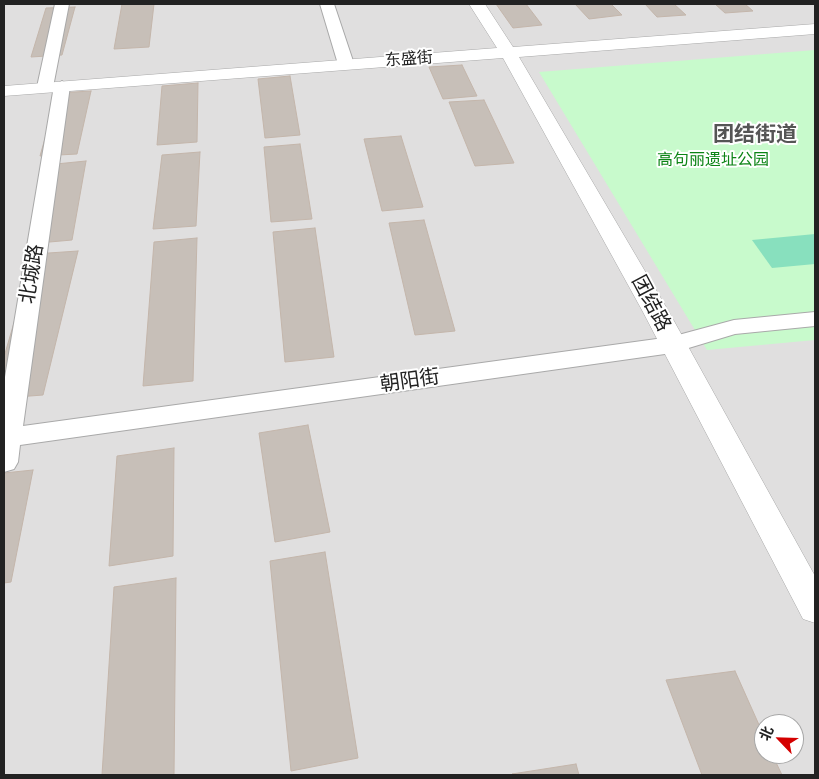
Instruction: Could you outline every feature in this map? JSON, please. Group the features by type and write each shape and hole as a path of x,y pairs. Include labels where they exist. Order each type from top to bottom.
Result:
{"street":[{"path":"327,4 346,64"},
{"name":"团结路","path":"476,4 508,52 656,312 672,345 815,608"},
{"name":"北城路","path":"4,462 53,87 66,5"},
{"name":"东盛街","path":"4,91 815,29"},
{"name":"朝阳街","path":"6,437 672,345 734,327 815,319"}],"shaded area":[{"path":"4,4 815,4 815,775 4,775"}],"green space":[{"name":"高句丽遗址公园","path":"815,50 815,340 707,350 539,72"},
{"path":"815,234 815,264 772,268 752,240"}],"building":[{"path":"122,4 154,4 149,47 114,49"},
{"path":"496,4 526,4 542,25 513,28"},
{"path":"575,4 611,4 622,15 589,19"},
{"path":"645,4 674,4 686,15 657,17"},
{"path":"715,4 745,4 753,11 725,13"},
{"path":"75,7 62,55 31,57 46,8"},
{"path":"462,65 477,96 443,99 429,67"},
{"path":"290,76 300,135 265,138 258,79"},
{"path":"198,83 197,142 157,145 162,86"},
{"path":"91,91 77,154 40,156 58,93"},
{"path":"484,100 514,163 475,166 449,102"},
{"path":"401,136 423,207 382,211 364,139"},
{"path":"300,144 312,219 271,222 264,147"},
{"path":"200,152 196,226 153,229 162,155"},
{"path":"86,161 72,240 27,244 46,165"},
{"path":"424,220 455,331 415,335 389,223"},
{"path":"315,228 334,357 285,362 273,232"},
{"path":"197,238 193,381 143,386 154,242"},
{"path":"78,251 43,395 4,398 4,357 34,254"},
{"path":"308,425 330,532 275,542 259,433"},
{"path":"174,448 173,556 109,566 117,456"},
{"path":"33,470 11,582 4,583 4,473"},
{"path":"325,552 358,758 291,771 270,561"},
{"path":"176,578 174,775 102,775 114,587"},
{"path":"735,671 754,714 754,764 777,764 782,775 702,775 666,680"},
{"path":"576,764 579,775 512,774"}],"district":[{"name":"团结街道","path":"755,136"}]}
